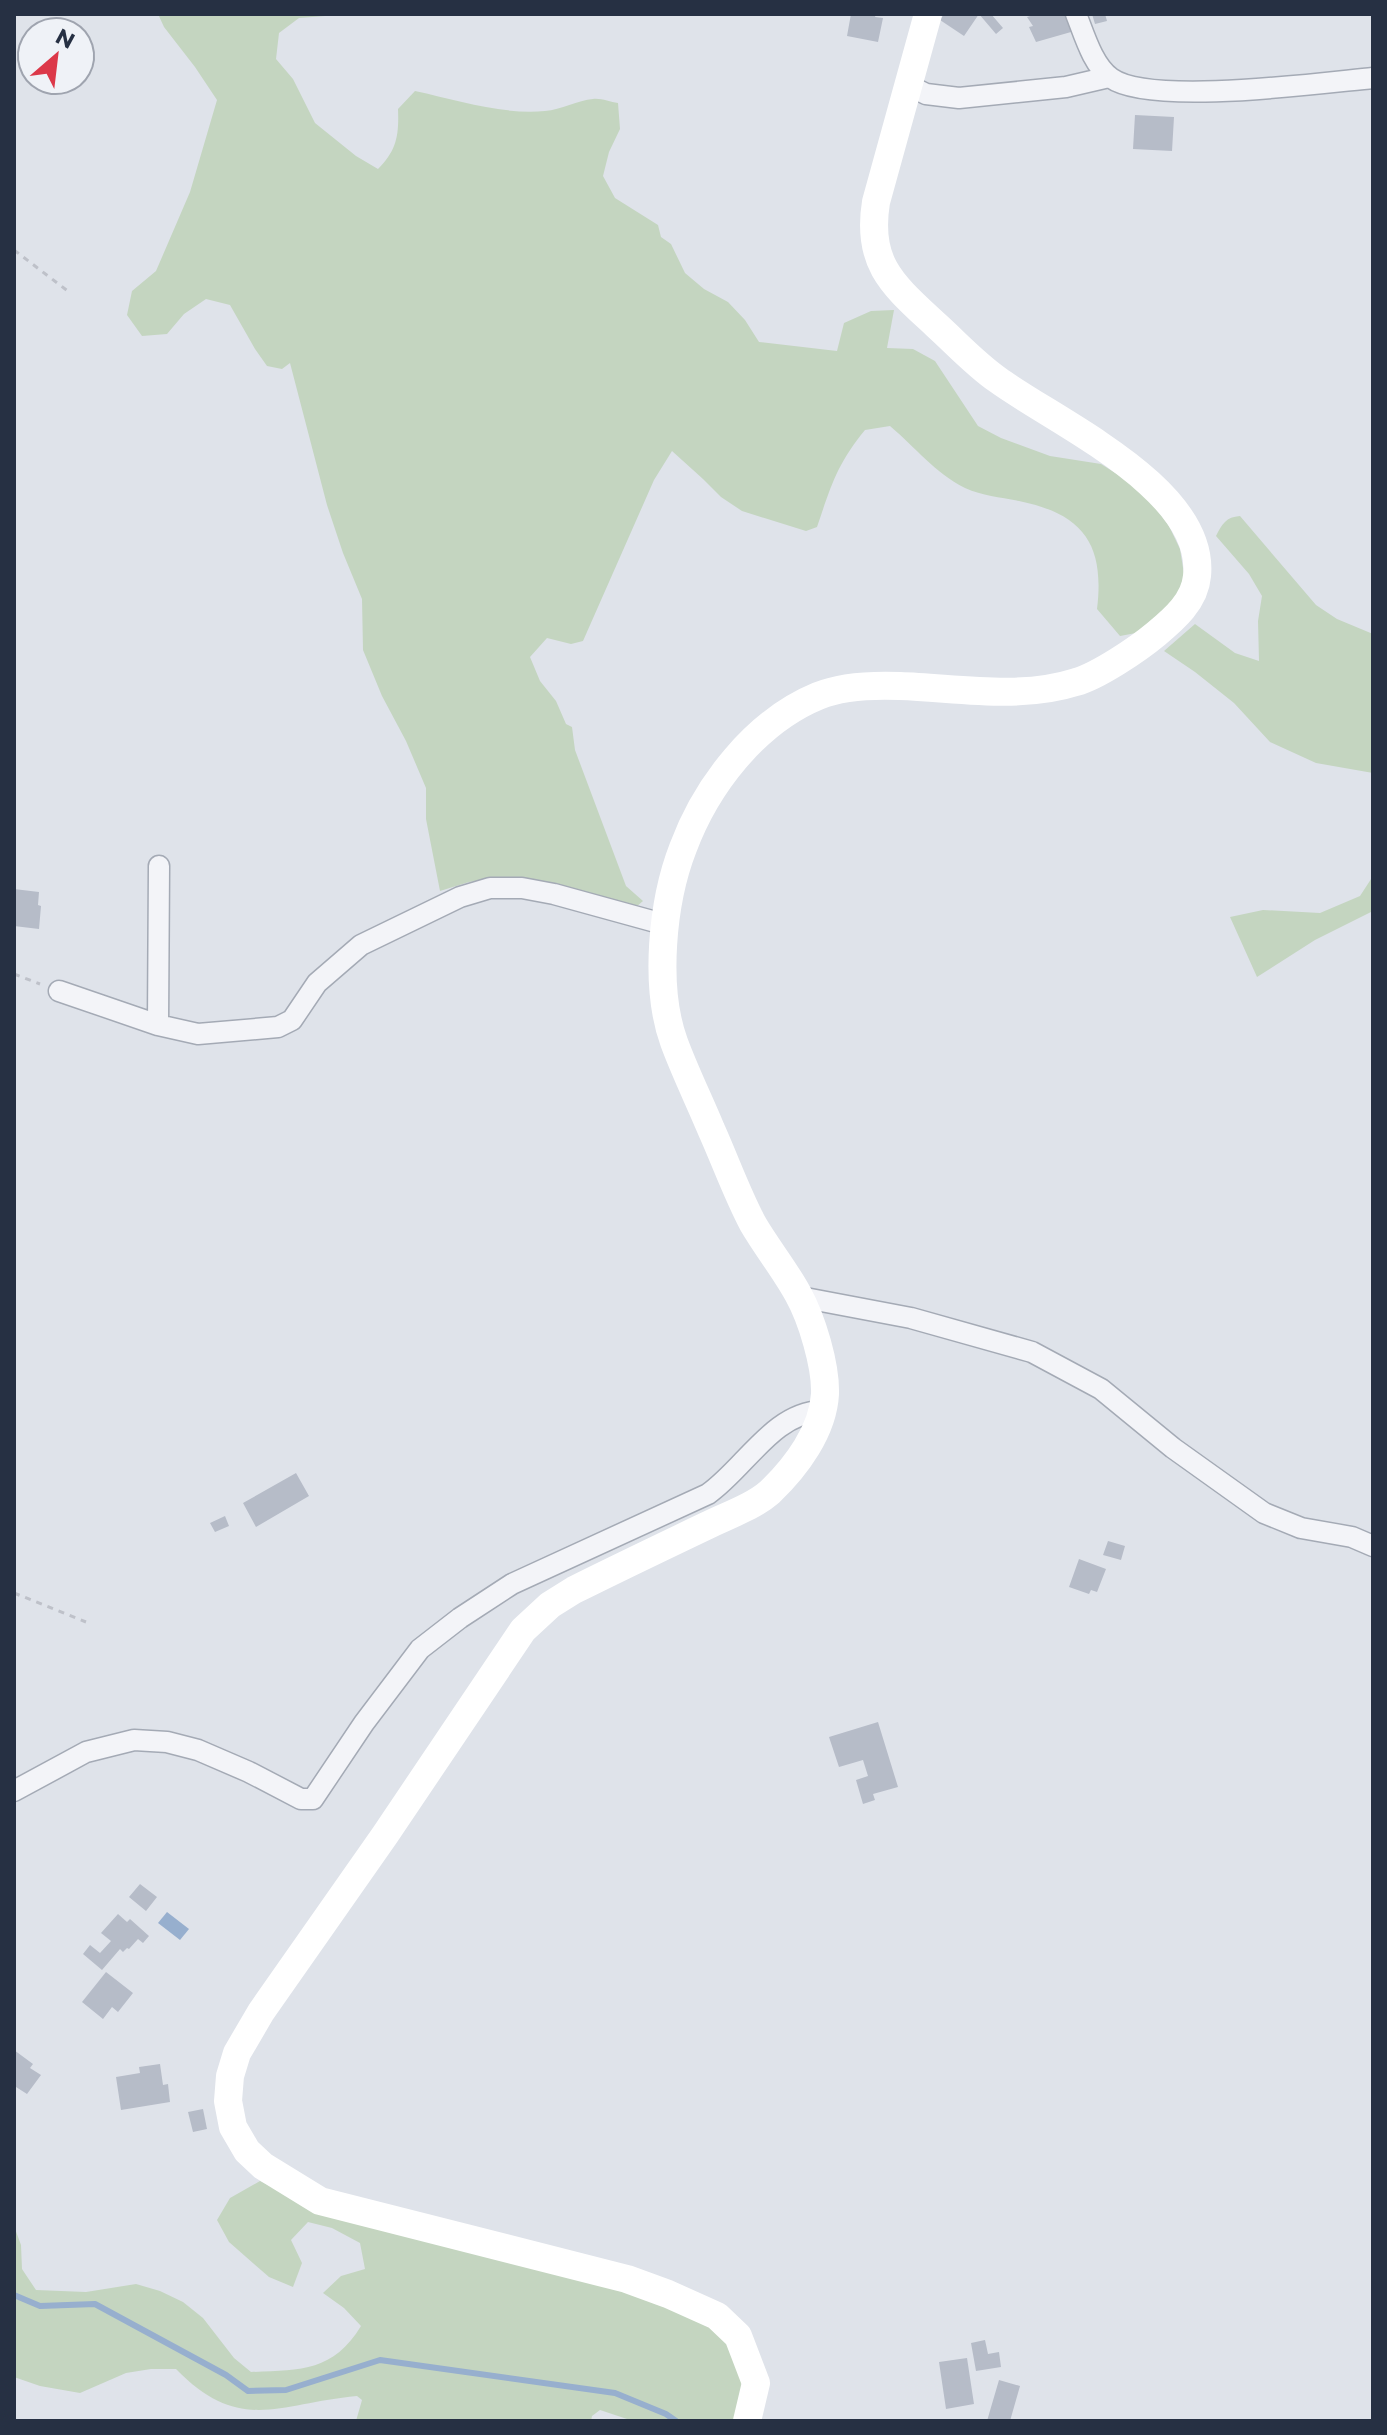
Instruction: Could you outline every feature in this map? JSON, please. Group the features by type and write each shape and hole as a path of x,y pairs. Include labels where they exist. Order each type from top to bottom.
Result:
{"street":[{"path":"747,2421 756,2383 738,2336 717,2316 627,2279 320,2201 263,2166 247,2151 233,2127 228,2101 230,2076 237,2053 261,2012 523,1630 550,1605 574,1590 764,1497 794,1467 813,1434 825,1398 822,1361 800,1297 752,1222 672,1038 665,998 663,924 683,847 715,784 747,746 787,712 822,694 892,685 997,691 1048,689 1082,681 1146,643 1171,621 1188,602 1198,578 1195,549 1187,526 1160,493 1113,455 996,379 904,295 883,270 874,246 872,224 928,14"},
{"path":"1076,14 1098,62 1109,77 1141,89 1174,92 1259,88 1373,78"},
{"path":"908,85 926,94 959,98 1066,87 1109,77"},
{"path":"158,1025 159,866"},
{"path":"59,991 158,1025 198,1034 278,1027 292,1020 317,983 361,945 460,897 490,888 522,888 554,894 663,924"},
{"path":"800,1297 911,1318 1032,1352 1101,1389 1173,1448 1264,1513 1301,1528 1352,1537 1373,1546"},
{"path":"14,1791 86,1752 134,1740 167,1742 198,1750 301,1799 313,1799 364,1723 420,1649 460,1618 512,1584 708,1494 725,1482 782,1425 798,1414 821,1411"}],"path":[{"path":"14,250 69,292"},
{"path":"14,974 59,991"},
{"path":"14,1593 86,1622"}],"green space":[{"path":"158,14 327,14 299,18 279,33 276,59 293,79 315,123 356,156 378,169 396,142 398,109 415,91 512,111 551,110 593,99 618,103 620,129 609,152 603,176 615,198 658,225 661,237 671,244 685,273 704,289 728,302 745,320 759,342 837,351 844,323 871,311 894,310 887,348 913,349 935,361 978,426 1050,456 1101,464 1144,491 1169,526 1180,549 1184,574 1180,591 1171,605 1136,633 1120,636 1097,609 1099,586 1093,550 1074,524 1041,507 965,488 935,467 890,426 865,430 855,442 831,487 817,527 806,531 742,511 721,497 672,451 654,480 583,641 571,644 547,638 530,657 540,681 556,701 566,724 572,727 575,750 626,886 643,901 636,907 539,881 505,877 469,882 440,891 426,819 426,788 363,650 362,599 327,505 290,363 282,369 267,366 230,305 206,299 184,314 167,334 142,336 127,315 132,291 156,271 190,192 217,100 164,27"},
{"path":"1240,516 1316,605 1337,619 1373,634 1373,773 1316,763 1270,742 1234,703 1164,651 1195,624 1235,653 1259,661 1258,621 1262,596 1249,574 1216,536 1225,522"},
{"path":"1373,876 1373,911 1315,940 1257,977 1230,917 1263,910 1320,913 1360,896"},
{"path":"260,2181 316,2208 618,2286 721,2330 739,2354 743,2405 735,2421 633,2421 600,2410 591,2421 356,2421 362,2400 357,2396 282,2408 241,2408 220,2402 176,2369 126,2373 80,2393 40,2386 14,2377 14,2226 21,2245 22,2269 36,2290 86,2292 136,2284 160,2291 183,2302 203,2318 234,2358 251,2372 314,2366 339,2352 361,2326 344,2308 323,2293 341,2276 365,2269 360,2243 332,2228 308,2222 291,2240 302,2263 293,2287 269,2277 229,2242 217,2220 230,2198"}],"water":[{"path":"167,1912 189,1929 180,1940 158,1923"}],"building":[{"path":"851,14 876,14 875,17 883,18 878,42 847,36"},
{"path":"944,14 979,14 964,36 940,20"},
{"path":"979,14 991,14 1003,28 996,34"},
{"path":"1072,14 1078,30 1036,42 1029,27 1033,26 1027,17"},
{"path":"1092,14 1105,14 1107,21 1095,24"},
{"path":"1135,115 1174,117 1172,151 1133,149"},
{"path":"14,889 39,892 39,929 14,926"},
{"path":"296,1473 309,1496 256,1527 243,1503"},
{"path":"225,1516 229,1526 215,1532 210,1523"},
{"path":"1108,1541 1125,1546 1121,1560 1103,1555"},
{"path":"1079,1559 1106,1569 1097,1592 1091,1590 1089,1594 1069,1587"},
{"path":"878,1722 898,1787 873,1794 875,1800 863,1804 856,1780 868,1776 863,1760 839,1767 829,1737"},
{"path":"140,1884 157,1897 146,1911 129,1897"},
{"path":"118,1914 127,1922 130,1919 149,1936 143,1943 138,1939 123,1952 120,1949 102,1970 83,1954 90,1945 100,1953 111,1941 101,1933"},
{"path":"106,1972 133,1993 118,2012 112,2007 103,2019 82,2002"},
{"path":"14,2050 33,2064 30,2068 41,2075 27,2094 16,2087 14,2090"},
{"path":"160,2064 163,2085 168,2084 170,2102 121,2110 116,2077 140,2073 139,2067"},
{"path":"203,2109 207,2129 193,2132 188,2112"},
{"path":"985,2340 988,2354 999,2352 1001,2367 976,2371 971,2343"},
{"path":"967,2358 974,2404 946,2409 939,2362"},
{"path":"999,2380 1020,2386 1010,2421 987,2421"}],"waterway":[{"path":"14,2295 40,2306 95,2304 226,2375 248,2391 286,2390 380,2360 615,2393 676,2421"}]}
